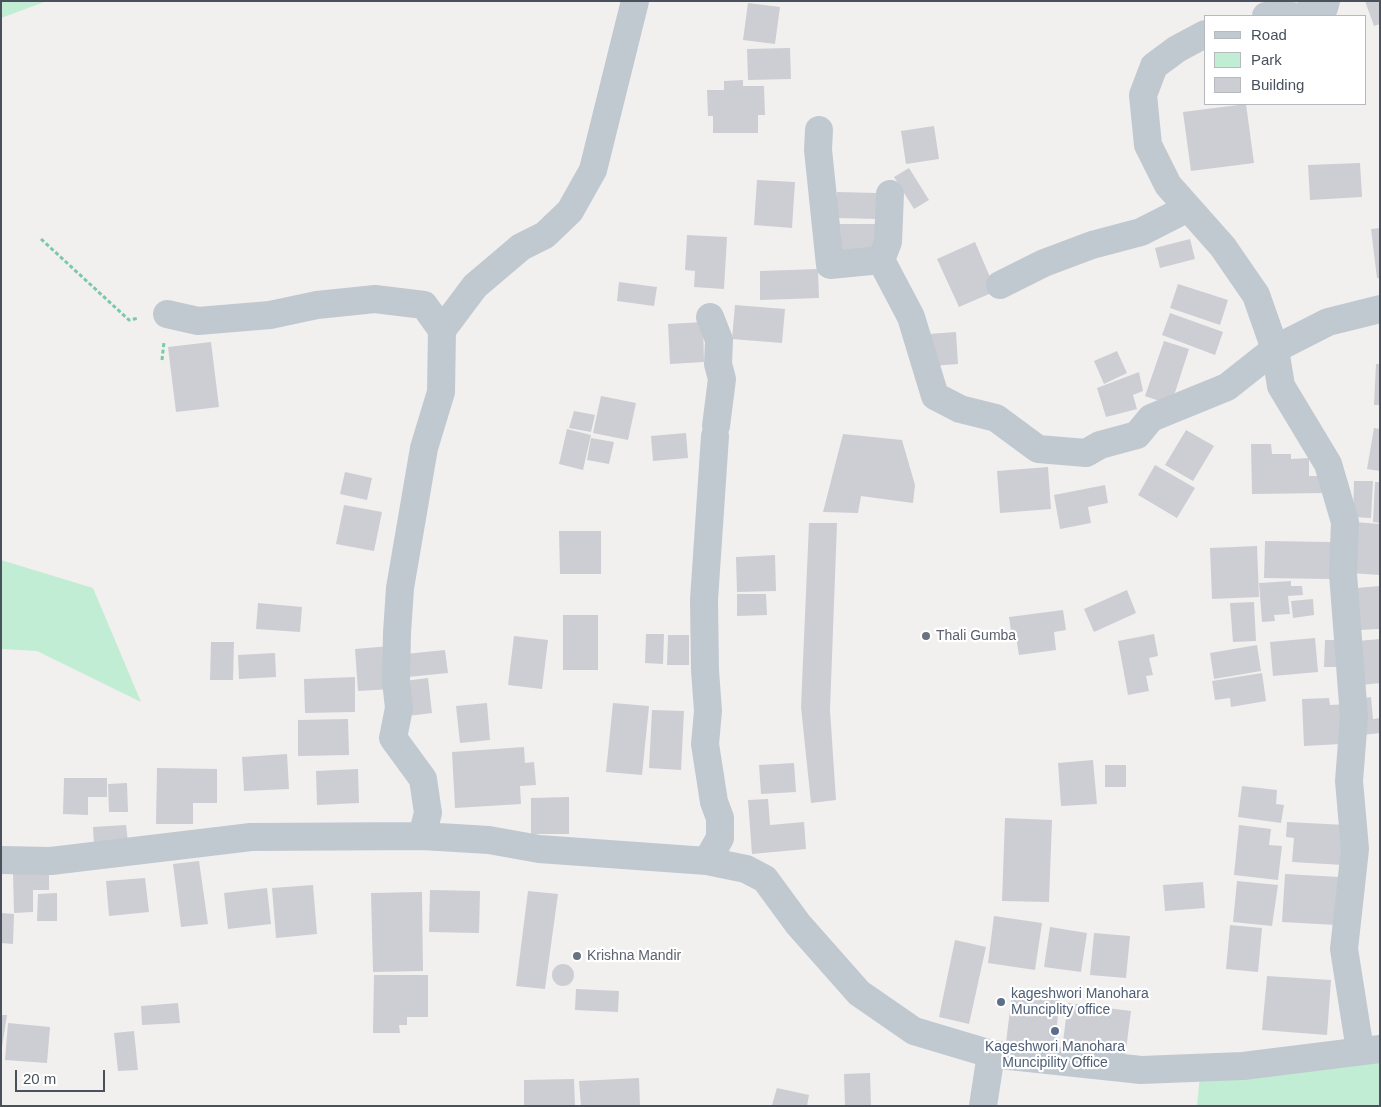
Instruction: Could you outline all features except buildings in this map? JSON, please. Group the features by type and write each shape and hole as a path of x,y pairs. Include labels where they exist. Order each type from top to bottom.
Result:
{"street":[{"path":"422,836 428,813 423,779 393,738 399,708 396,681 396,633 400,588 424,448 441,392 442,330 474,286 520,247 545,234 570,211 593,170 635,1"},
{"path":"1303,15 1324,8 1326,1"},
{"path":"1,860 51,861 252,837 422,836 489,840 539,850 708,861 746,869 764,879 798,924 859,993 914,1030 991,1054 1141,1070 1243,1066 1370,1050 1344,949 1355,849 1349,781 1354,717 1343,574 1345,522 1328,464 1281,386 1275,349 1256,295 1223,247 1168,185 1148,145 1144,95 1154,66 1177,49 1204,35"},
{"path":"818,130 818,150 830,264 882,260"},
{"path":"890,194 888,242 882,260 911,316 935,396 960,409 996,418 1038,449 1086,453 1100,444 1137,435 1151,418 1227,387 1275,349 1328,322 1380,309"},
{"path":"1000,285 1044,263 1092,245 1141,232 1188,208"},
{"path":"167,314 198,321 270,315 318,305 375,299 424,305 442,330"},
{"path":"708,861 720,838 720,818 714,802 705,744 708,710 704,670 704,600 715,431 722,378 718,364 719,340 710,317"},
{"path":"983,1106 991,1054"}],"path":[{"path":"41,240 129,320 167,314 162,360"}],"green space":[{"path":"1,1 47,1 1,18"},
{"path":"1,560 93,588 141,702 37,651 1,649"},
{"path":"1380,1057 1380,1106 1197,1106 1201,1064"}],"place":[{"name":"Thali Gumba","path":"926,636"},
{"name":"Krishna Mandir","path":"577,956"},
{"name":"kageshwori Manohara Munciplity office","path":"1001,1002"},
{"name":"Kageshwori Manohara Muncipility Office","path":"1055,1031"}]}
